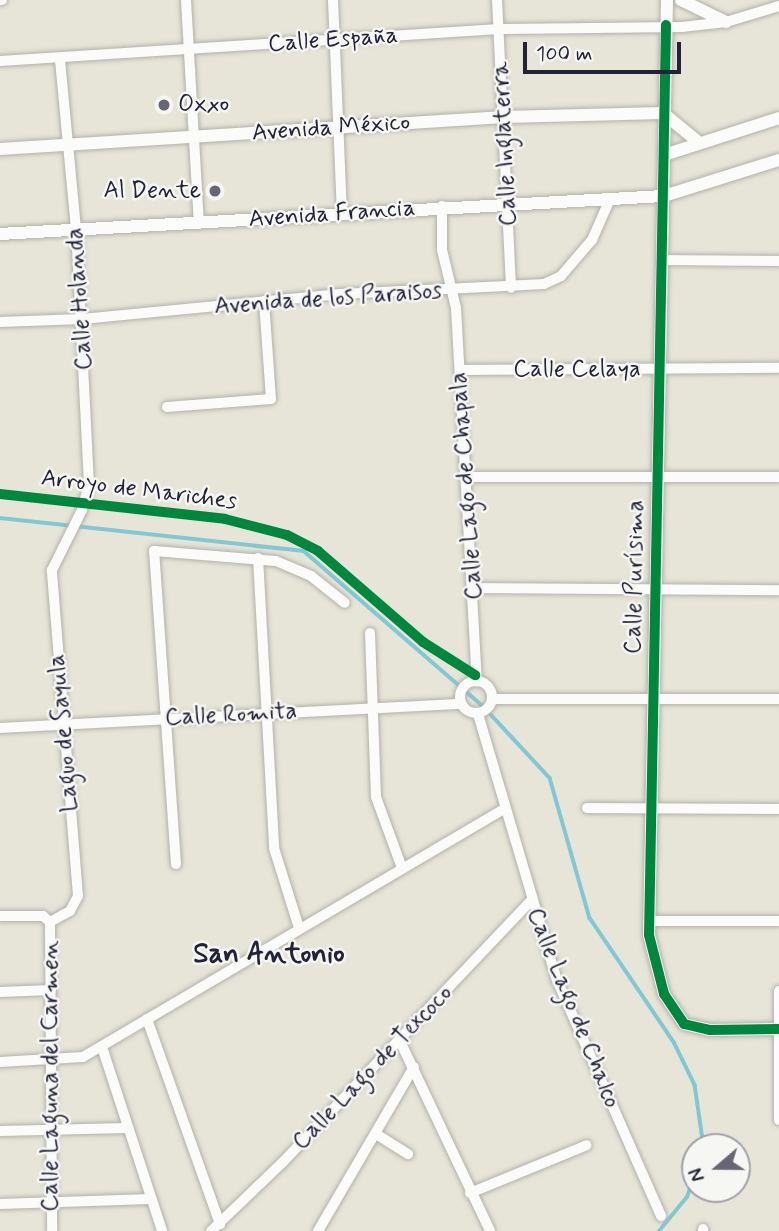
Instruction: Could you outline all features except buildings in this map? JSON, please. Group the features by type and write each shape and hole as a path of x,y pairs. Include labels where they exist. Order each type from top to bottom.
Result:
{"street":[{"path":"186,0 199,223"},
{"path":"333,0 341,127 342,215"},
{"name":"Calle Inglaterra","path":"497,0 511,288"},
{"name":"Calle Purísima","path":"667,0 649,921 660,985 684,1024 709,1030 779,1030"},
{"path":"681,0 726,22"},
{"name":"Calle España","path":"0,61 190,51 499,29 726,22 779,6"},
{"name":"Calle Holanda","path":"60,59 76,229 89,484 82,510 68,534"},
{"path":"663,113 697,141"},
{"name":"Avenida México","path":"0,149 504,117 663,113"},
{"path":"664,155 697,141 779,118"},
{"name":"Avenida Francia","path":"0,234 342,215 442,206 664,196 779,160"},
{"name":"Avenida de los Paraisos","path":"0,322 82,319 341,293 453,291 544,284 561,276 592,240 610,199"},
{"path":"442,206 442,250 453,291"},
{"path":"661,260 779,261"},
{"name":"Calle Lago de Chapala","path":"453,291 474,588 474,681"},
{"path":"167,407 271,399 264,301"},
{"name":"Calle Celaya","path":"460,370 779,368"},
{"path":"468,477 779,477"},
{"name":"Laguo de Sayula","path":"50,922 70,911 78,896 52,570 68,534"},
{"path":"176,864 153,551 258,558 296,568 345,603"},
{"path":"258,558 274,848 299,928"},
{"path":"474,588 779,590"},
{"path":"370,632 376,797 402,868"},
{"path":"492,701 487,685 474,681 461,691 461,704 479,713 492,701 779,699"},
{"name":"Calle Romita","path":"0,728 461,704"},
{"name":"Calle Lago de Chalco","path":"479,713 530,902 577,1029 660,1216"},
{"path":"587,808 779,808"},
{"path":"0,1062 50,1062 83,1057 504,809"},
{"name":"Calle Lago de Texcoco","path":"211,1231 530,902"},
{"path":"0,916 43,916 50,922"},
{"path":"649,921 779,921"},
{"name":"Calle Laguna del Carmen","path":"50,922 48,1130 52,1231"},
{"path":"0,992 51,990"},
{"path":"779,991 779,1119"},
{"path":"147,1019 220,1224"},
{"path":"399,1039 489,1231"},
{"path":"102,1046 162,1231"},
{"path":"318,1231 414,1067"},
{"path":"0,1131 127,1128"},
{"path":"376,1134 408,1154"},
{"path":"470,1193 587,1145"},
{"path":"0,1204 151,1199"}],"waterway":[{"path":"0,518 304,551 483,706 550,778 590,918 674,1042 695,1085 702,1133"},
{"path":"659,1231 682,1203"}],"cycle path":[{"path":"666,25 649,935 664,994 684,1024 709,1030 778,1029"},
{"name":"Arroyo de Mariches","path":"0,494 225,519 287,535 318,551 423,642 475,675"}],"place":[{"name":"Oxxo","path":"164,105"},
{"name":"Al Dente","path":"215,191"}],"district":[{"name":"San Antonio","path":"269,955"}]}
